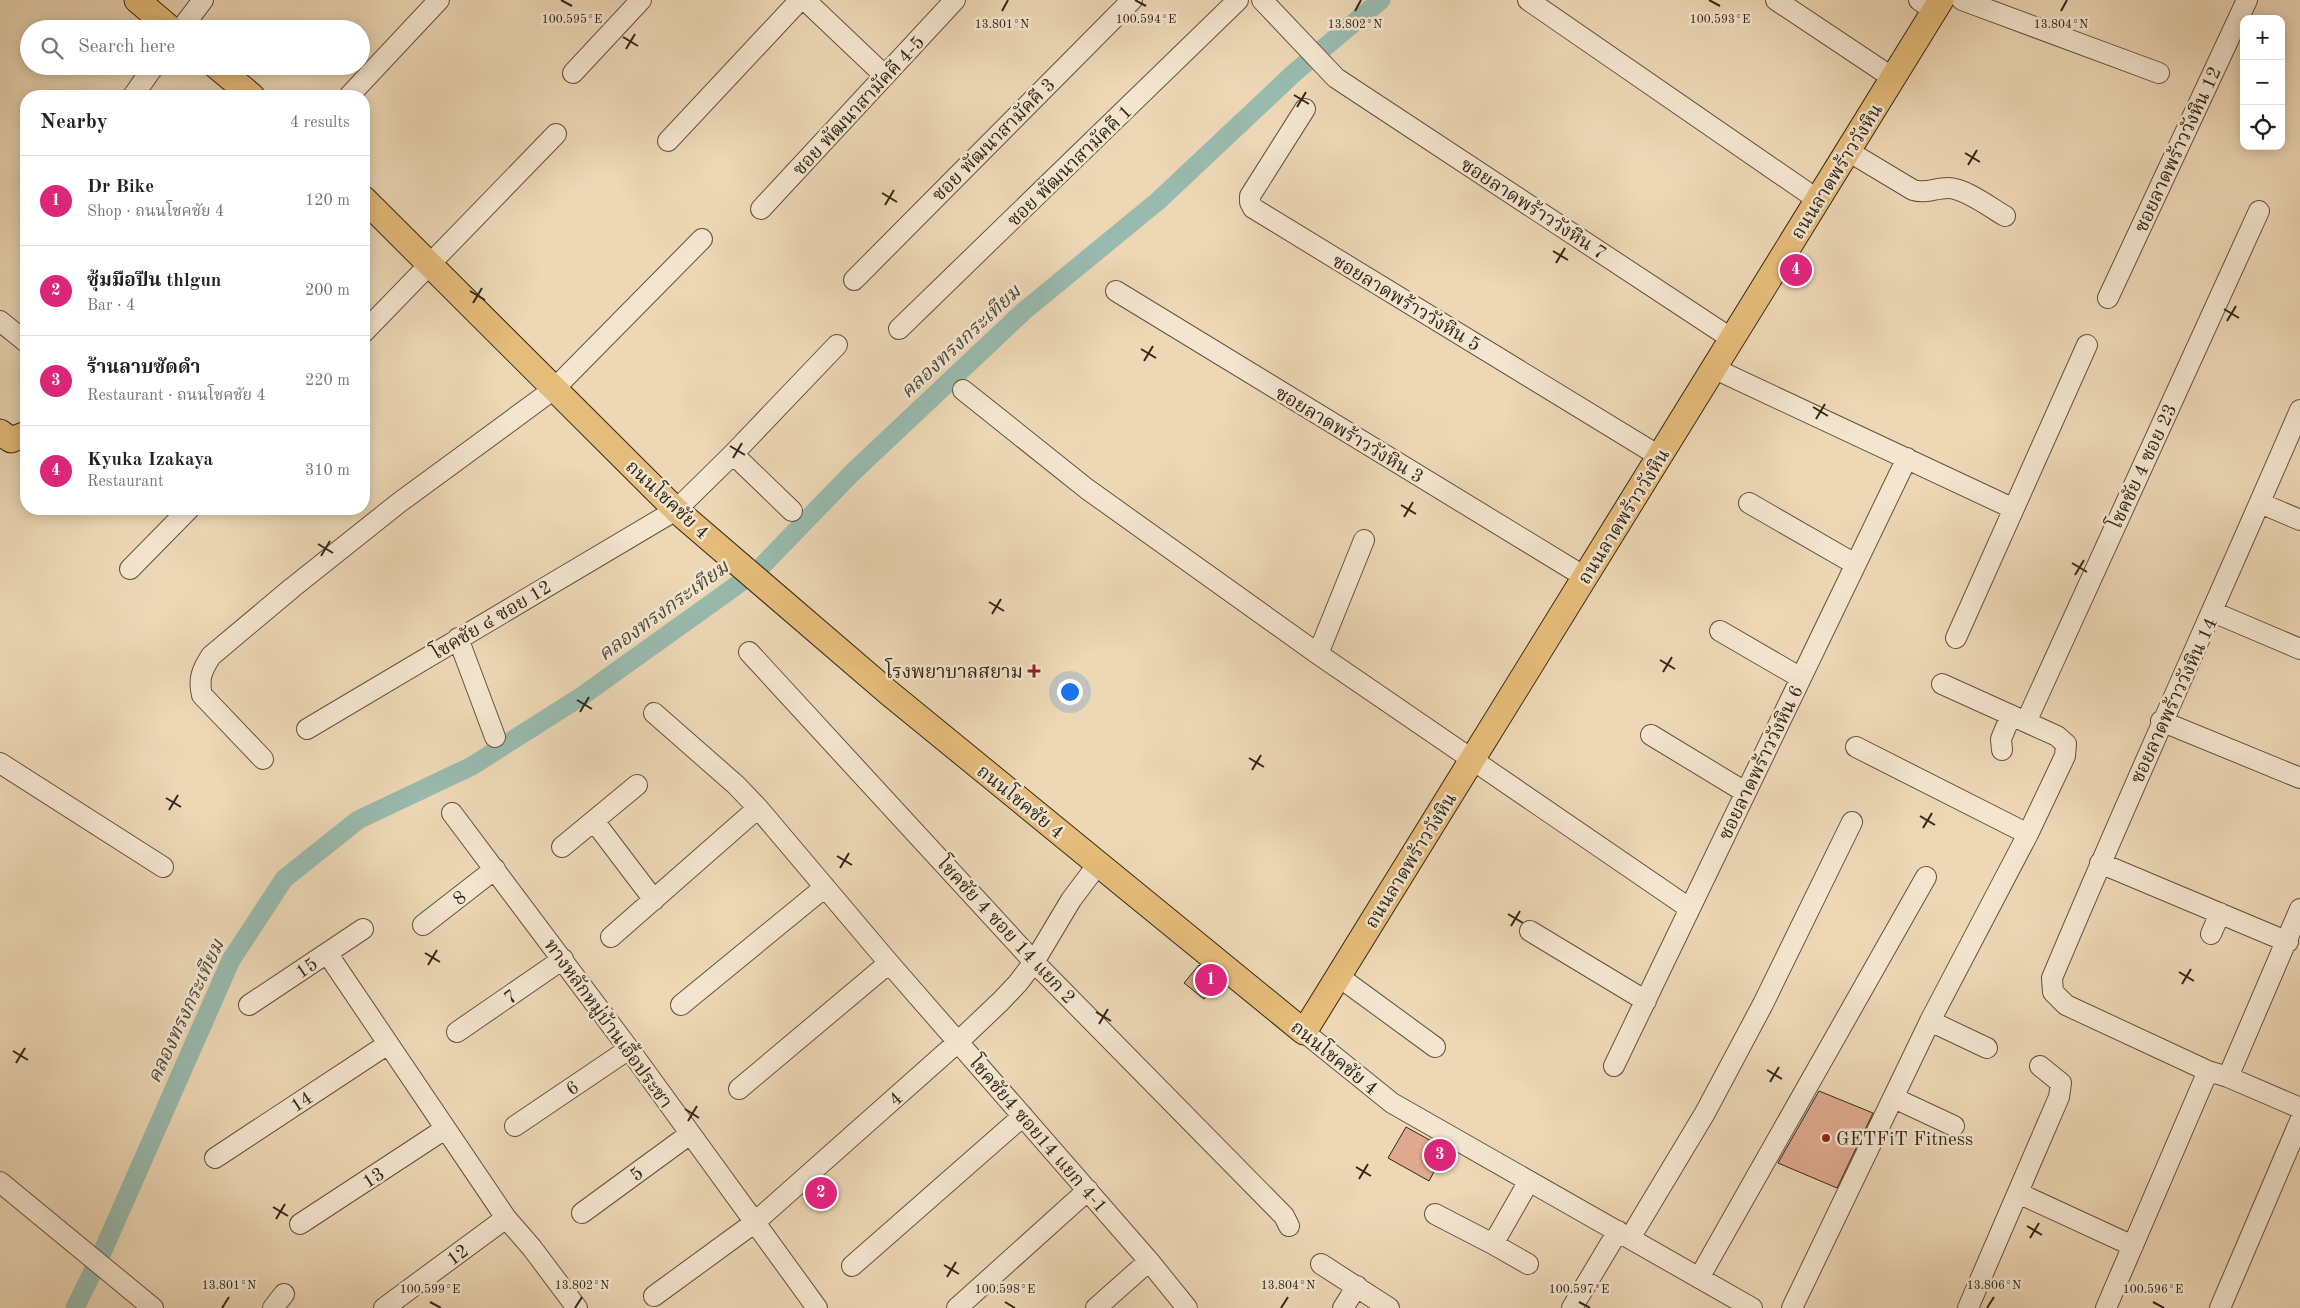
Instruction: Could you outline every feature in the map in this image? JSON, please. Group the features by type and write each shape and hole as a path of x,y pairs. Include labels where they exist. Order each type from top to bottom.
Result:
{"main road":[{"path":"137,0 160,20"},
{"name":"ถนนลาดพร้าววังหิน","path":"1304,1032 1893,78 1932,4"},
{"path":"227,75 245,90"},
{"name":"ถนนโชคชัย 4","path":"370,205 676,510 889,693 1304,1032"},
{"path":"0,432 11,440 20,436"}],"street":[{"path":"188,20 203,0"},
{"path":"370,74 439,0"},
{"path":"573,73 641,0"},
{"path":"668,141 800,0"},
{"path":"805,0 885,76"},
{"name":"ซอย พัฒนาสามัคคี 4-5","path":"762,209 955,0"},
{"name":"ซอย พัฒนาสามัคคี 3","path":"854,280 1132,0"},
{"name":"ซอย พัฒนาสามัคคี 1","path":"899,329 1238,0"},
{"name":"ซอยลาดพร้าววังหิน 7","path":"1262,0 1322,64 1732,339"},
{"path":"1528,0 1818,200"},
{"path":"1776,0 1893,78"},
{"path":"1962,0 2159,73"},
{"name":"ซอยลาดพร้าววังหิน 12","path":"2108,298 2247,0"},
{"path":"137,90 148,75"},
{"path":"355,90 369,75"},
{"name":"ซอยลาดพร้าววังหิน 5","path":"1305,109 1250,196 1253,208 1660,456"},
{"path":"370,326 556,134"},
{"path":"1848,151 1913,190 1923,193 1948,188 1960,190 2005,216"},
{"name":"โชคชัย 4 ซอย 23","path":"2002,750 2001,739 2018,718 2259,211"},
{"path":"264,759 202,696 199,684 202,671 211,656 292,588 400,502 554,389 702,239"},
{"name":"ซอยลาดพร้าววังหิน 3","path":"1116,291 1585,577"},
{"path":"0,321 20,337"},
{"name":"โชคชัย ๔ ซอย 12","path":"307,729 676,510 733,454 837,345"},
{"path":"1956,638 2012,508 2087,345"},
{"path":"1714,368 2012,508"},
{"path":"963,390 1087,490 1318,654 1689,908"},
{"name":"ซอยลาดพร้าววังหิน 14","path":"2208,1071 2066,1005 2053,992 2052,978 2161,721 2213,612 2300,410"},
{"path":"733,454 792,511"},
{"name":"ซอยลาดพร้าววังหิน 6","path":"1614,1066 1907,458"},
{"path":"1750,502 1855,564"},
{"path":"2260,504 2300,520"},
{"path":"130,569 183,515"},
{"path":"1318,654 1364,540"},
{"path":"2213,612 2300,649"},
{"path":"1720,632 1800,678"},
{"path":"458,638 496,737"},
{"name":"โชคชัย 4 ซอย 14 แยก 2","path":"748,652 1034,962 1284,1216 1289,1226"},
{"path":"1792,1308 1930,1021 2028,834 2066,756 2066,744 2057,736 1942,684"},
{"name":"โชคชัย4 ซอย14 แยก 4-1","path":"654,713 736,785 758,808 889,963 1149,1261 1186,1308"},
{"path":"2161,721 2300,778"},
{"path":"1651,735 1745,792"},
{"path":"1856,747 2028,834"},
{"path":"0,763 163,867"},
{"path":"562,847 637,785"},
{"path":"611,937 758,808"},
{"name":"ทางหลักหมู่บ้านเอื้อประชา","path":"452,813 629,1049 817,1308"},
{"path":"594,821 654,900"},
{"path":"1572,1308 1624,1235 1705,1113 1763,1004 1852,822"},
{"path":"2100,863 2288,942"},
{"name":"4","path":"654,1296 754,1223 959,1042 1018,983 1034,962 1071,900 1098,864"},
{"name":"8","path":"423,925 495,869"},
{"path":"1699,1278 1926,877"},
{"path":"681,1006 825,887"},
{"path":"2228,1077 2288,942 2300,909"},
{"path":"2211,934 2220,914"},
{"name":"15","path":"249,1005 363,929"},
{"path":"1530,930 1646,1001"},
{"path":"327,953 506,1218 569,1305"},
{"name":"7","path":"457,1032 563,960"},
{"path":"739,1089 889,963"},
{"path":"1338,976 1435,1047"},
{"path":"1930,1021 1987,1048"},
{"name":"ถนนโชคชัย 4","path":"1304,1032 1392,1103 1752,1308"},
{"name":"14","path":"215,1158 388,1044"},
{"name":"6","path":"515,1126 629,1049"},
{"path":"1969,1308 2059,1097 2061,1083 2040,1066"},
{"path":"2106,1308 2208,1071 2228,1077 2300,1108"},
{"path":"1894,1098 1954,1126"},
{"path":"852,1266 1023,1116"},
{"path":"2220,1308 2300,1121"},
{"name":"13","path":"300,1224 445,1129"},
{"name":"5","path":"582,1213 690,1134"},
{"path":"1493,1244 1529,1181"},
{"path":"0,1182 153,1308"},
{"path":"957,1308 1088,1190"},
{"path":"2018,1193 2133,1246"},
{"path":"1435,1214 1528,1264"},
{"name":"12","path":"384,1308 506,1218"},
{"path":"1096,1308 1149,1261"},
{"path":"1321,1264 1389,1308"},
{"path":"1343,1308 1356,1286"}],"building":[{"path":"1199,965 1219,981 1204,999 1184,983"},
{"name":"GETFiT Fitness","path":"1819,1091 1873,1113 1837,1188 1778,1163"},
{"path":"1406,1127 1446,1149 1429,1181 1388,1158"}],"waterway":[{"name":"คลองทรงกระเทียม","path":"75,1308 101,1255 231,960 284,879 358,820 472,766 582,696 758,570 852,473 1024,311 1158,201 1294,73 1381,0"}],"place":[{"name":"Kyuka Izakaya","path":"1796,270"},
{"name":"โรงพยาบาลสยาม","path":"1034,671"},
{"name":"Dr Bike","path":"1211,980"},
{"name":"GETFiT Fitness","path":"1826,1138"},
{"name":"ร้านลาบซัดดำ","path":"1440,1155"},
{"name":"ซุ้มมือปืน thlgun","path":"821,1193"}]}
